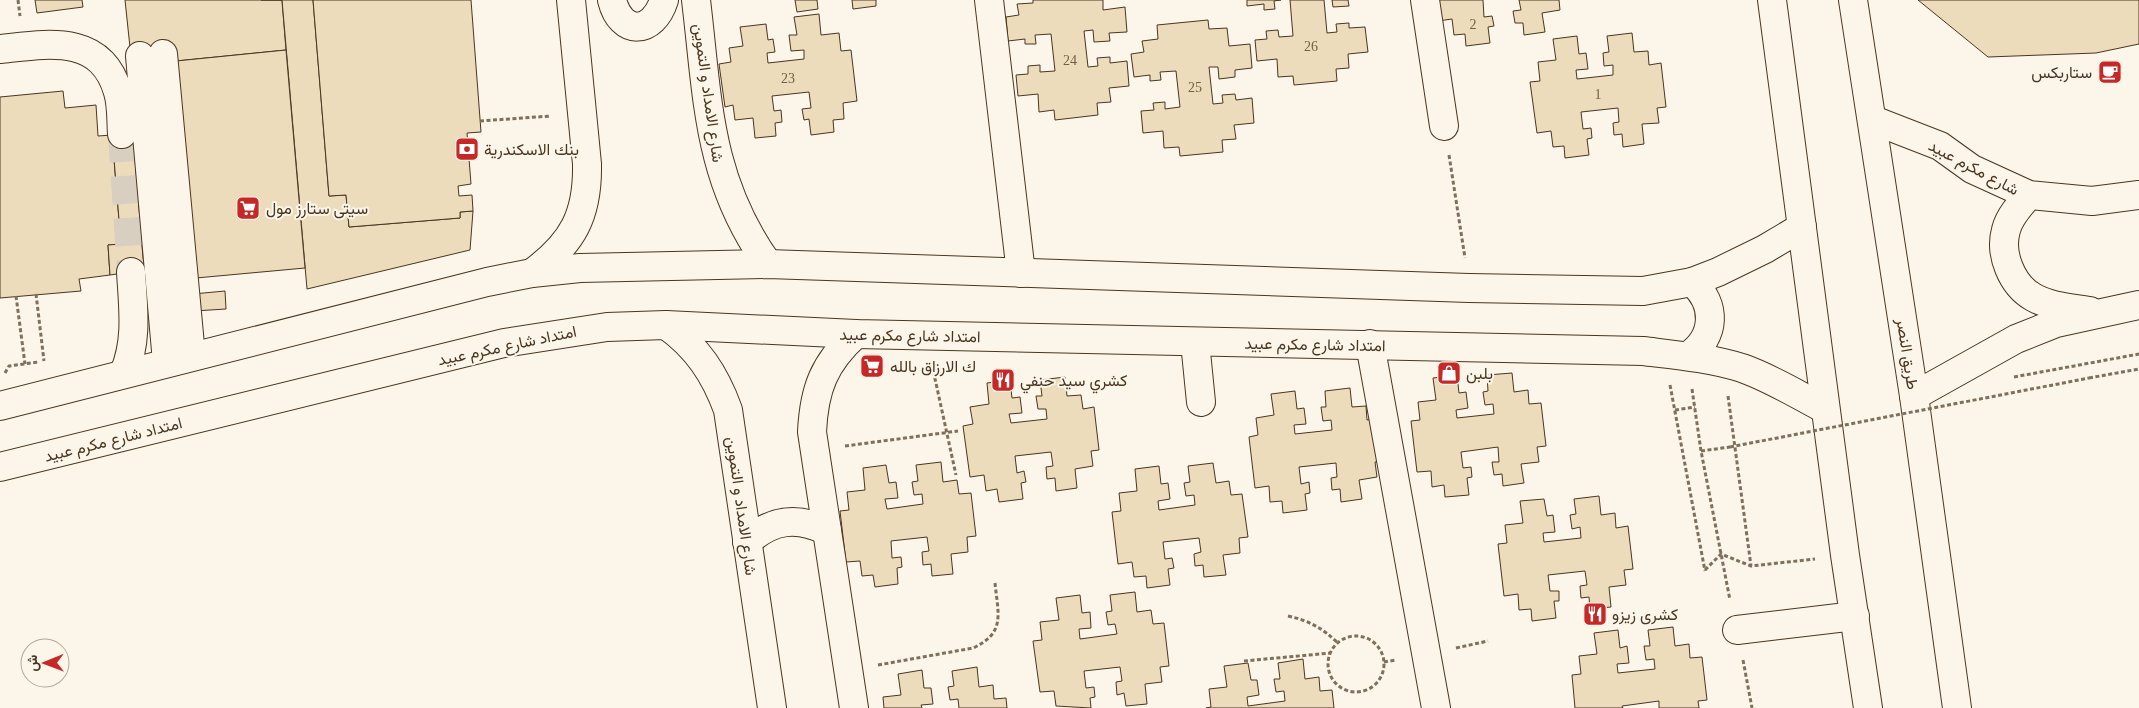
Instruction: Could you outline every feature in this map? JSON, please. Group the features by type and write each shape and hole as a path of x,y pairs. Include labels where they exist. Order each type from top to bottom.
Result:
{"main road":[{"path":"532,273 553,258 570,238 582,215 587,190 582,114 570,0"},
{"path":"612,0 619,18 627,25 638,27 648,25 656,18 664,0"},
{"name":"شارع الامداد و التموين","path":"696,0 713,140 720,167 739,218 768,264"},
{"path":"990,0 1021,273"},
{"path":"1425,0 1444,126"},
{"path":"1772,0 1825,409 1868,708"},
{"name":"طريق النصر","path":"1853,0 1914,396 1958,708"},
{"path":"0,48 61,43 80,48 97,58 110,74 118,92 122,134"},
{"path":"152,55 179,359"},
{"name":"شارع مكرم عبيد","path":"1873,120 1940,146 1972,169 2029,195 2092,201 2139,195"},
{"path":"2029,195 2018,207 2006,230 2004,256 2014,280 2033,297 2058,306 2096,313"},
{"path":"0,406 487,282 532,273 580,268 768,264 1469,288 1643,290 1692,282 1742,261 1802,227"},
{"path":"124,373 131,352 134,328 131,272"},
{"path":"1676,355 1698,349 1710,327 1707,302 1701,290 1692,282"},
{"path":"1914,396 2016,339 2056,323 2139,305"},
{"name":"شارع الامداد و التموين","path":"666,324 683,337 710,368 728,410 772,708"},
{"name":"امتداد شارع مكرم عبيد","path":"0,467 504,343 607,326 666,324 856,334 1643,351 1724,364 1766,378 1825,409"},
{"path":"854,708 812,432 816,394 824,372 837,352 856,334"},
{"path":"1195,342 1201,402"},
{"path":"1370,344 1436,708"},
{"path":"747,542 758,532 785,521 800,521 827,531"},
{"path":"1736,630 1855,616"}],"path":[{"path":"480,121 582,114"},
{"path":"1444,126 1469,288"},
{"path":"36,294 44,361"},
{"path":"16,296 25,364"},
{"path":"925,335 956,475"},
{"path":"2012,378 2139,354"},
{"path":"1676,355 1675,410 1705,571 1721,554"},
{"path":"1724,364 1752,566"},
{"path":"1701,451 2139,369"},
{"path":"1675,410 1695,407"},
{"path":"1696,416 1721,554"},
{"path":"815,450 958,431"},
{"path":"1721,554 1752,566 1845,555"},
{"path":"848,670 974,648 984,643 993,635 999,625 995,583"},
{"path":"1288,616 1308,620 1324,630 1338,643"},
{"path":"1361,636 1373,641 1381,650 1384,662 1382,675 1375,685 1364,691 1352,691 1340,687 1332,677 1328,665 1331,653 1338,643 1349,637 1361,636"},
{"path":"1244,661 1331,653"}],"building":[{"path":"35,0 82,0 83,7 37,13"},
{"path":"125,0 282,0 286,50 176,61 131,57"},
{"path":"282,0 313,0 329,196 346,195 349,227 460,218 460,212 473,211 470,250 307,289"},
{"path":"313,0 471,0 481,132 467,133 471,184 458,186 459,196 472,195 473,211 460,212 460,218 349,227 346,195 329,196"},
{"path":"795,0 817,0 818,9 797,12"},
{"path":"852,0 876,0 876,6 853,9"},
{"path":"1033,0 1103,0 1103,10 1125,7 1127,32 1109,33 1110,41 1094,42 1093,30 1084,31 1088,67 1098,66 1097,58 1110,57 1110,63 1127,61 1129,86 1109,88 1111,102 1097,103 1098,115 1055,120 1054,110 1039,112 1038,94 1018,96 1016,75 1028,74 1028,66 1040,65 1040,72 1055,71 1051,34 1035,35 1036,44 1025,44 1025,39 1008,41 1006,17 1019,15 1017,4 1033,3"},
{"path":"1247,0 1281,0 1274,1 1275,9 1264,10 1264,4 1247,6"},
{"path":"1290,0 1324,0 1327,33 1337,32 1336,24 1349,23 1349,28 1365,27 1368,52 1348,54 1349,68 1336,69 1337,81 1294,85 1293,76 1278,77 1277,59 1257,61 1255,40 1267,39 1266,31 1278,30 1279,37 1293,36"},
{"path":"1332,0 1348,0 1349,6 1333,7"},
{"path":"1435,0 1483,0 1484,17 1492,16 1494,26 1488,27 1490,43 1466,46 1465,34 1454,35 1452,19 1438,21"},
{"path":"1519,0 1559,0 1560,10 1542,13 1545,32 1524,35 1523,23 1515,23 1513,11 1521,10"},
{"path":"1918,0 2139,0 2139,44 2096,53 1988,57"},
{"path":"819,14 821,35 839,33 841,51 851,50 857,101 843,103 844,119 833,120 834,132 811,135 809,119 804,120 802,109 811,108 809,92 772,96 774,111 781,110 782,122 775,123 776,136 755,138 753,118 735,120 733,105 725,107 719,64 731,62 729,48 743,46 740,27 766,24 768,40 773,39 775,52 767,53 768,63 804,59 804,50 791,51 789,35 797,35 794,17"},
{"path":"1208,20 1209,29 1227,28 1229,46 1250,44 1252,68 1235,70 1235,77 1219,79 1218,67 1209,67 1213,104 1223,103 1222,95 1235,94 1236,100 1252,98 1254,123 1234,125 1236,139 1222,140 1223,152 1180,156 1179,147 1164,148 1163,131 1143,133 1141,111 1154,110 1153,103 1165,102 1165,109 1180,107 1176,71 1160,72 1161,80 1150,81 1150,75 1134,77 1131,54 1144,52 1142,41 1158,39 1157,25"},
{"path":"1632,33 1634,52 1648,51 1649,65 1661,63 1666,107 1657,108 1659,123 1642,124 1644,144 1623,147 1622,134 1614,135 1613,123 1619,122 1618,108 1581,112 1583,129 1591,128 1592,138 1587,139 1589,155 1565,158 1564,146 1553,147 1551,131 1537,133 1530,82 1540,81 1538,62 1556,60 1553,39 1577,36 1579,54 1586,53 1588,69 1576,70 1577,79 1613,75 1613,65 1604,66 1603,53 1609,52 1607,36"},
{"path":"286,50 305,268 196,278 176,61"},
{"path":"63,91 65,108 96,105 98,136 112,135 121,244 108,245 110,275 79,279 81,291 0,298 0,97"},
{"path":"133,134 144,270 110,275 108,245 121,244 112,135"},
{"path":"225,291 226,309 194,311 193,294"},
{"path":"1512,373 1514,392 1528,390 1529,404 1541,403 1546,446 1537,447 1539,462 1521,464 1524,483 1503,486 1502,474 1494,475 1492,462 1499,462 1498,447 1461,452 1463,468 1471,467 1472,477 1467,478 1469,495 1445,497 1444,485 1432,487 1431,471 1417,472 1411,421 1420,420 1418,402 1436,400 1433,378 1457,375 1459,393 1466,392 1468,408 1456,410 1457,418 1494,414 1493,404 1485,405 1483,392 1488,391 1487,375"},
{"path":"1065,377 1067,396 1081,395 1083,409 1094,407 1099,450 1091,451 1093,466 1075,469 1077,488 1056,491 1055,478 1047,479 1046,467 1053,466 1051,452 1015,456 1017,473 1024,471 1026,482 1021,483 1023,499 999,502 997,489 986,491 984,475 970,477 963,426 973,424 970,407 989,404 987,383 1010,380 1012,398 1020,397 1022,413 1009,414 1011,423 1047,419 1046,409 1038,409 1036,396 1042,396 1040,380"},
{"path":"1350,388 1352,407 1366,406 1367,420 1379,418 1384,461 1375,462 1377,477 1359,480 1362,499 1341,502 1340,489 1332,490 1331,478 1337,477 1336,463 1299,467 1301,484 1309,482 1310,493 1305,494 1307,510 1283,513 1282,501 1270,502 1269,486 1255,488 1249,437 1258,435 1256,418 1274,415 1271,394 1295,391 1297,409 1304,408 1306,424 1294,425 1295,434 1332,430 1331,420 1323,421 1321,407 1326,407 1325,391"},
{"path":"941,462 943,482 957,480 959,494 971,493 976,536 967,537 968,552 951,554 953,574 932,576 931,564 923,565 922,552 929,551 927,537 891,541 892,558 901,557 902,567 897,568 898,584 875,587 873,575 862,576 860,561 846,562 840,511 849,510 847,492 865,490 863,468 886,465 889,483 896,482 898,498 885,499 887,509 923,504 922,494 914,495 912,482 918,481 916,465"},
{"path":"1213,463 1216,483 1229,481 1231,495 1242,494 1248,537 1239,538 1240,553 1223,555 1226,575 1204,577 1203,565 1195,566 1194,554 1201,552 1199,538 1163,542 1165,559 1172,558 1174,568 1168,569 1170,585 1147,588 1146,576 1134,577 1132,562 1118,564 1112,512 1121,511 1119,493 1137,491 1135,469 1159,466 1161,484 1168,483 1170,499 1158,501 1159,510 1195,505 1194,495 1186,496 1184,483 1190,482 1188,466"},
{"path":"1599,496 1601,515 1615,513 1616,528 1628,526 1633,569 1624,570 1626,585 1609,587 1611,607 1590,609 1589,597 1581,598 1580,586 1587,585 1585,571 1548,575 1550,591 1559,591 1559,601 1554,601 1556,618 1532,621 1531,609 1519,610 1518,594 1504,596 1498,544 1507,543 1505,525 1523,523 1520,501 1544,499 1547,516 1553,515 1555,532 1543,533 1544,542 1581,538 1580,527 1572,529 1570,515 1576,514 1574,499"},
{"path":"1135,592 1137,612 1151,610 1153,624 1164,623 1169,666 1160,667 1162,682 1145,684 1147,704 1126,706 1124,693 1117,695 1116,682 1122,681 1120,667 1084,671 1086,688 1094,687 1095,697 1090,698 1091,708 1056,706 1054,691 1040,692 1033,641 1042,640 1040,622 1059,620 1056,598 1080,595 1082,613 1090,612 1091,628 1079,629 1080,639 1117,634 1115,624 1108,625 1106,612 1112,611 1110,595"},
{"path":"1673,627 1675,646 1689,644 1690,658 1702,657 1707,700 1698,701 1699,708 1659,708 1659,701 1622,706 1623,708 1575,708 1572,675 1581,674 1579,656 1597,654 1594,633 1618,630 1620,648 1627,646 1629,663 1617,664 1618,673 1655,669 1654,659 1646,660 1644,646 1650,646 1648,630"},
{"path":"1303,659 1305,679 1319,677 1320,691 1332,690 1334,708 1206,708 1211,707 1209,689 1227,687 1224,666 1248,663 1251,680 1257,680 1259,695 1247,697 1248,706 1285,701 1284,691 1276,692 1274,679 1280,679 1278,663"},
{"path":"977,667 979,687 993,685 994,699 1006,698 1007,708 959,708 958,699 950,700 948,687 954,686 952,671"},
{"path":"922,670 924,688 931,688 933,704 921,705 922,708 884,708 883,697 901,695 898,674"}],"tunnel":[{"path":"122,134 131,272"}],"place":[{"name":"ستاربكس","path":"2110,72"},
{"name":"بنك الاسكندرية","path":"467,149"},
{"name":"سيتى ستارز مول","path":"248,208"},
{"name":"ك الارزاق بالله","path":"872,366"},
{"name":"بلبن","path":"1449,373"},
{"name":"كشري سيد حنفي","path":"1003,380"},
{"name":"كشرى زيزو","path":"1595,614"}]}
